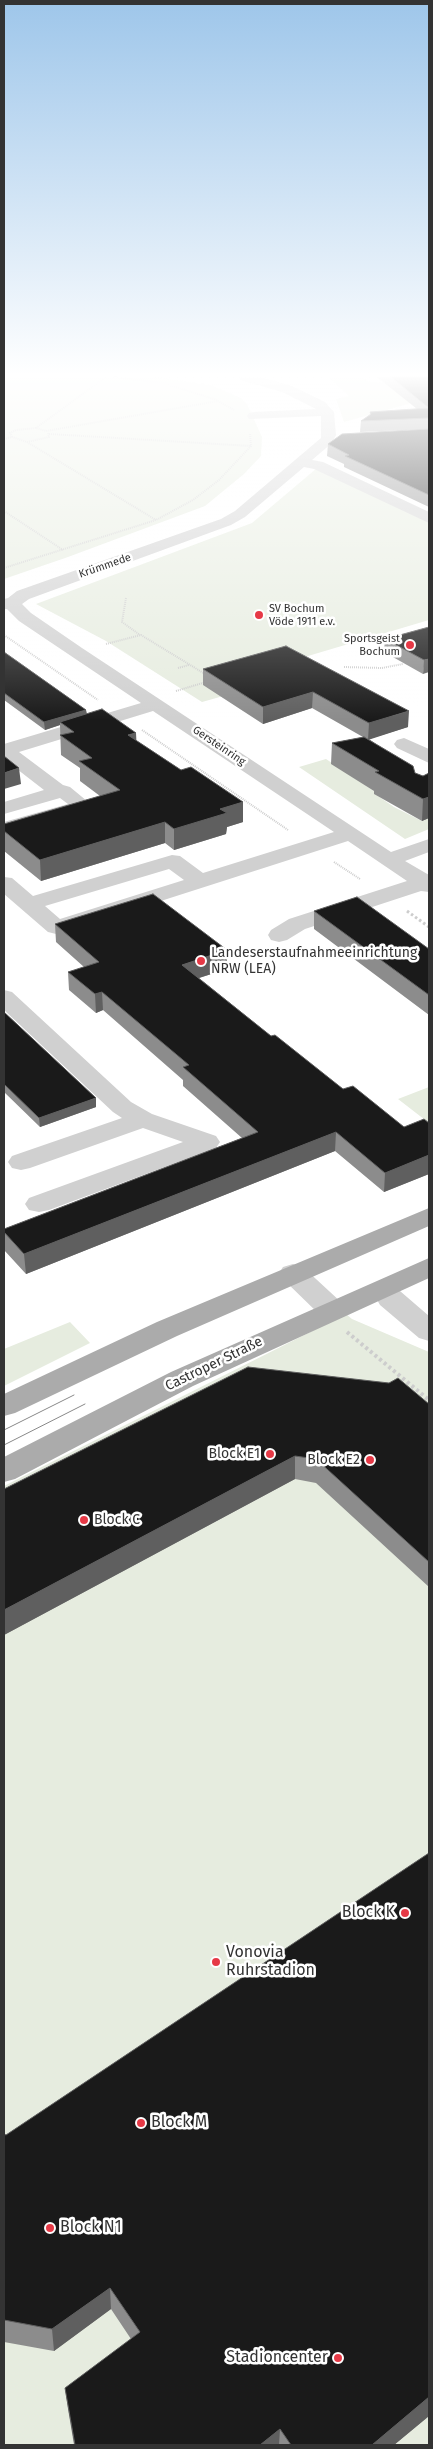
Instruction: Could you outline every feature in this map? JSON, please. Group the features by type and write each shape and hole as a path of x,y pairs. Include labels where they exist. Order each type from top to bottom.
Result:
{"main road":[{"path":"4,1406 158,1333 429,1216"},
{"name":"Castroper Straße","path":"4,1471 182,1379 339,1320 429,1267"}],"street":[{"name":"Krümmede","path":"9,603 22,595 226,522 240,514 267,491"},
{"path":"373,491 429,518"},
{"name":"Gersteinring","path":"9,603 25,617 388,860 428,883"},
{"path":"4,750 157,704"},
{"path":"404,744 429,757"},
{"path":"4,750 59,792"},
{"path":"4,808 63,791 83,806 4,828"},
{"path":"4,883 56,927 350,834"},
{"path":"388,860 429,845"},
{"path":"29,904 172,860 200,881"},
{"path":"279,935 297,924 428,883"},
{"path":"4,997 122,1107 143,1119 207,1142 39,1204"},
{"path":"21,1162 143,1119"},
{"path":"293,1274 339,1320"},
{"path":"390,1298 429,1331"}],"path":[{"path":"109,491 156,520"},
{"path":"4,568 156,520 205,491"},
{"path":"4,511 63,550"},
{"path":"126,598 122,622 206,675"},
{"path":"4,635 429,926"},
{"path":"101,645 141,635"},
{"path":"344,668 382,668 403,664"},
{"path":"178,668 189,665"},
{"path":"173,692 214,680"},
{"path":"339,1320 429,1400"}],"shaded area":[{"path":"4,491 223,491 205,506 4,579"},
{"name":"SV Bochum Vöde 1911 e.v.","path":"289,491 365,491 429,522 429,620 261,670 277,681 202,702 106,641 36,604 252,523"},
{"path":"326,759 377,793 375,794 394,807 422,821 429,818 429,829 405,839 299,767"},
{"path":"429,1087 429,1123 398,1099"},
{"name":"Vonovia Ruhrstadion","path":"346,1314 352,1319 429,1352 429,2445 4,2445 4,1486"},
{"path":"70,1322 90,1343 4,1386 4,1349"}],"building":[{"name":"Sportsgeist Bochum","path":"429,627 429,659 424,660 385,639"},
{"path":"286,646 409,711 369,723 313,692 263,707 203,669"},
{"path":"4,652 86,710 44,722 4,693"},
{"path":"102,709 136,733 128,735 181,770 191,767 243,802 220,809 227,813 174,829 165,822 40,860 4,831 4,824 120,790 79,761 92,758 60,735 74,732 60,722"},
{"path":"364,737 413,766 415,773 423,776 429,773 429,797 423,799 375,772 379,771 332,743"},
{"path":"4,756 19,768 4,773"},
{"path":"153,894 227,950 182,965 271,1036 275,1035 343,1089 353,1086 404,1127 424,1119 429,1123 429,1155 385,1173 336,1132 24,1254 4,1232 4,1229 258,1132 183,1067 189,1065 102,992 95,994 68,972 99,962 55,924"},
{"path":"357,897 429,949 429,995 314,911"},
{"path":"4,1012 96,1098 39,1118 4,1084"},
{"path":"248,1367 389,1383 398,1378 429,1404 429,1562 316,1459 295,1456 4,1610 4,1489"},
{"path":"429,1853 429,2397 372,2445 291,2445 280,2429 260,2445 75,2445 65,2388 140,2332 110,2288 52,2329 4,2320 4,2134 6,2135"}],"tram line":[{"path":"4,1430 74,1395"},
{"path":"4,1445 85,1404"}],"place":[{"name":"SV Bochum Vöde 1911 e.v.","path":"259,615"},
{"name":"Sportsgeist Bochum","path":"410,645"},
{"name":"Landeserstaufnahmeeinrichtung NRW (LEA)","path":"201,961"},
{"name":"Block E1","path":"270,1454"},
{"name":"Block E2","path":"370,1460"},
{"name":"Block C","path":"84,1520"},
{"name":"Block K","path":"405,1913"},
{"name":"Vonovia Ruhrstadion","path":"216,1962"},
{"name":"Block M","path":"141,2123"},
{"name":"Block N1","path":"50,2228"},
{"name":"Stadioncenter","path":"338,2358"}]}
